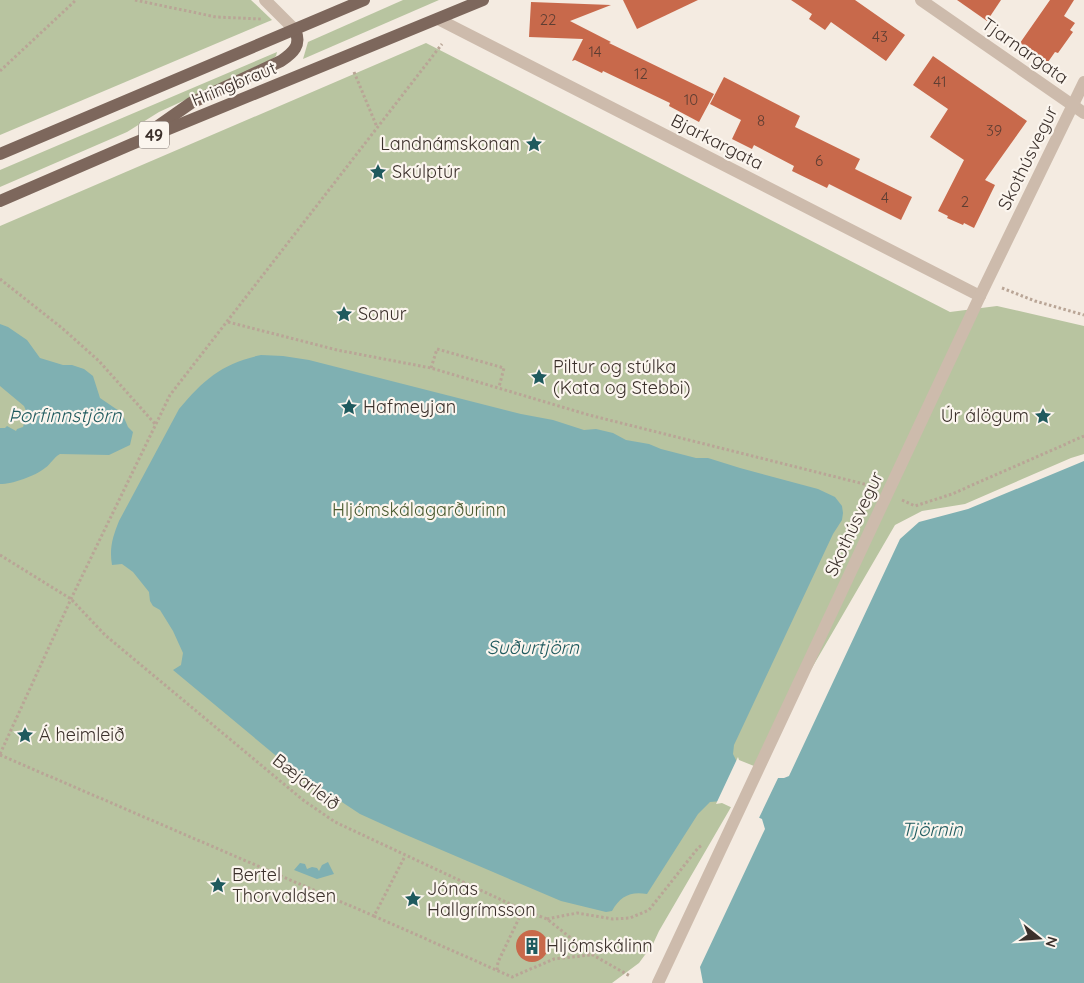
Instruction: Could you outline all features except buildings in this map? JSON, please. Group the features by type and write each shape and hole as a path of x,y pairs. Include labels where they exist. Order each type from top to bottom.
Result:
{"main road":[{"name":"Hringbraut","path":"0,154 364,0"},
{"name":"Hringbraut","path":"0,201 132,144 482,0"},
{"path":"132,144 191,102 282,61 293,53 298,44 298,36 294,30"}],"street":[{"path":"265,0 294,30"},
{"name":"Tjarnargata","path":"921,0 1084,113"},
{"name":"Bjarkargata","path":"438,19 980,296"},
{"name":"Skothúsvegur","path":"658,983 980,296 1084,82"}],"path":[{"path":"0,71 76,0"},
{"path":"136,0 216,17 267,19"},
{"path":"442,44 170,396 71,598 0,754 512,977 554,959 591,954"},
{"path":"352,66 377,127"},
{"path":"0,279 100,361 156,425"},
{"path":"1002,288 1035,301 1084,315"},
{"path":"228,322 336,350 431,368 589,415 874,486"},
{"path":"431,368 437,349 445,351 504,368 499,387"},
{"path":"901,500 915,506 952,494 1084,436"},
{"name":"Bæjarleið","path":"0,555 71,598 105,635 303,800 335,822 405,856 546,919 591,954 630,976"},
{"path":"546,919 577,913 614,918 630,918 649,910 698,848 704,845"},
{"path":"374,916 405,856"},
{"path":"497,970 498,962 523,910"}],"green space":[{"path":"0,0 251,0 272,20 0,135"},
{"path":"403,0 439,0 303,59 308,42"},
{"name":"Hljómskálagarðurinn","path":"426,43 950,312 997,306 1084,326 1084,454 965,504 922,511 895,525 653,944 639,963 612,983 0,983 0,226"},
{"path":"277,52 276,56 268,62 159,112 127,132 0,187 0,170"}],"water":[{"name":"Þorfinnstjörn","path":"0,324 27,340 40,358 84,369 93,376 100,398 122,413 128,427 133,432 130,445 109,455 60,454 41,471 30,477 0,484 0,428 7,426 16,431 23,427 27,413 24,406 0,386"},
{"name":"Suðurtjörn","path":"261,355 309,360 521,414 553,420 584,430 596,429 613,433 626,440 649,444 696,458 708,458 818,489 835,497 842,506 842,520 833,534 734,745 733,754 737,762 778,778 789,776 900,539 919,522 968,509 1084,461 1084,983 703,983 700,967 765,829 762,819 722,801 710,802 698,814 647,894 636,893 626,896 622,898 612,911 606,912 561,901 360,814 292,769 173,670 181,665 183,653 173,631 160,610 153,606 150,601 149,592 133,572 122,564 112,565 111,559 112,542 119,521 179,409 197,389 215,374 248,358"},
{"path":"328,862 334,874 317,879 294,870 300,863 305,864 307,869 312,867 317,868 319,871 322,865"}],"pier":[{"path":"738,757 739,760 779,776 758,820 722,803 716,804"}],"place":[{"name":"Landnámskonan","path":"534,144"},
{"name":"Skúlptúr","path":"378,172"},
{"name":"Sonur","path":"344,314"},
{"name":"Piltur og stúlka (Kata og Stebbi)","path":"539,377"},
{"name":"Hafmeyjan","path":"349,407"},
{"name":"Úr álögum","path":"1043,416"},
{"name":"Á heimleið","path":"25,735"},
{"name":"Bertel Thorvaldsen","path":"218,885"},
{"name":"Jónas Hallgrímsson","path":"413,899"},
{"name":"Hljómskálinn","path":"532,946"}],"water label":[{"name":"Tjörnin","path":"932,829"}]}
